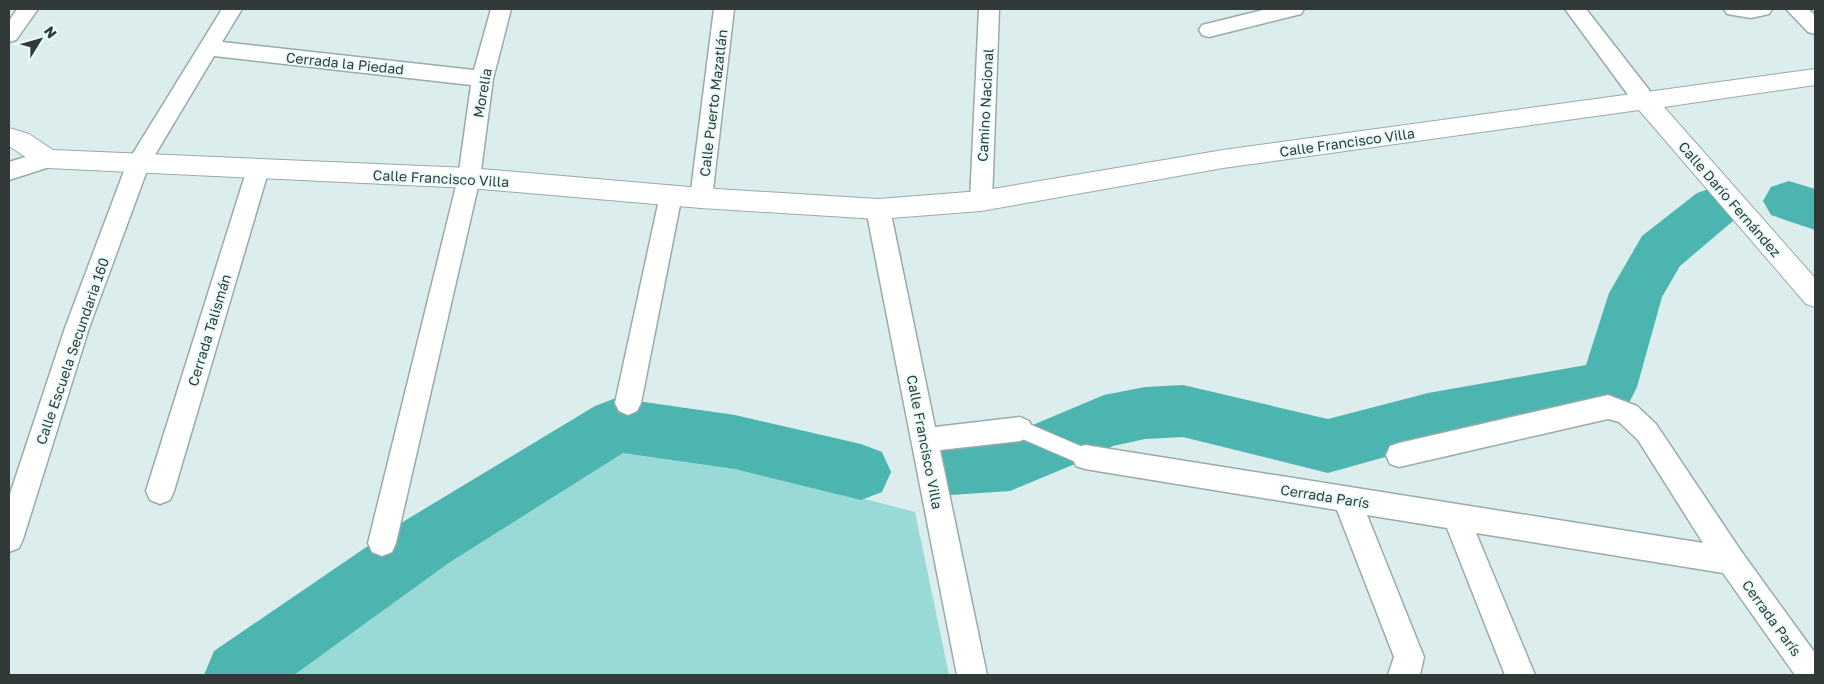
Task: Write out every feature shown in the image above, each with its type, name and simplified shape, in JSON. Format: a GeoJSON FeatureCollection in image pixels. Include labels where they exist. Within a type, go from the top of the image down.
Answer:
{"type":"FeatureCollection","features":[{"type":"Feature","properties":{"kind":"street"},"geometry":{"type":"LineString","coordinates":[[9,35],[28,9]]}},
{"type":"Feature","properties":{"kind":"street","name":"Calle Escuela Secundaria 160"},"geometry":{"type":"LineString","coordinates":[[9,536],[78,328],[138,163],[232,9]]}},
{"type":"Feature","properties":{"kind":"street","name":"Morelia"},"geometry":{"type":"LineString","coordinates":[[382,543],[469,178],[482,79],[501,9]]}},
{"type":"Feature","properties":{"kind":"street","name":"Calle Puerto Mazatlán"},"geometry":{"type":"LineString","coordinates":[[701,198],[724,9]]}},
{"type":"Feature","properties":{"kind":"street","name":"Camino Nacional"},"geometry":{"type":"LineString","coordinates":[[980,201],[989,9]]}},
{"type":"Feature","properties":{"kind":"street"},"geometry":{"type":"LineString","coordinates":[[1209,30],[1294,9]]}},
{"type":"Feature","properties":{"kind":"street"},"geometry":{"type":"LineString","coordinates":[[1575,9],[1645,102]]}},
{"type":"Feature","properties":{"kind":"street"},"geometry":{"type":"LineString","coordinates":[[1734,9],[1751,12],[1762,9]]}},
{"type":"Feature","properties":{"kind":"street"},"geometry":{"type":"LineString","coordinates":[[1796,9],[1815,27]]}},
{"type":"Feature","properties":{"kind":"street","name":"Cerrada la Piedad"},"geometry":{"type":"LineString","coordinates":[[208,48],[482,79]]}},
{"type":"Feature","properties":{"kind":"street","name":"Calle Francisco Villa"},"geometry":{"type":"LineString","coordinates":[[9,137],[20,140],[48,158],[469,178],[701,198],[878,209],[980,201],[1224,159],[1815,77]]}},
{"type":"Feature","properties":{"kind":"street","name":"Calle Darío Fernández"},"geometry":{"type":"LineString","coordinates":[[1645,102],[1815,296]]}},
{"type":"Feature","properties":{"kind":"street"},"geometry":{"type":"LineString","coordinates":[[9,171],[48,158]]}},
{"type":"Feature","properties":{"kind":"street","name":"Cerrada Talismán"},"geometry":{"type":"LineString","coordinates":[[160,491],[258,169]]}},
{"type":"Feature","properties":{"kind":"street"},"geometry":{"type":"LineString","coordinates":[[628,403],[670,195]]}},
{"type":"Feature","properties":{"kind":"street","name":"Calle Francisco Villa"},"geometry":{"type":"LineString","coordinates":[[878,209],[972,675]]}},
{"type":"Feature","properties":{"kind":"street","name":"Cerrada París"},"geometry":{"type":"LineString","coordinates":[[1399,455],[1608,407],[1628,414],[1647,432],[1731,561],[1813,675]]}},
{"type":"Feature","properties":{"kind":"street","name":"Cerrada París"},"geometry":{"type":"LineString","coordinates":[[925,444],[1020,429],[1085,457],[1731,561]]}},
{"type":"Feature","properties":{"kind":"street"},"geometry":{"type":"LineString","coordinates":[[1348,500],[1409,657],[1406,673],[1403,675]]}},
{"type":"Feature","properties":{"kind":"street"},"geometry":{"type":"LineString","coordinates":[[1456,517],[1520,675]]}},
{"type":"Feature","properties":{"kind":"shaded area"},"geometry":{"type":"Polygon","coordinates":[[[622,436],[915,512],[949,675],[276,675],[456,535],[622,436]]]}},
{"type":"Feature","properties":{"kind":"waterway"},"geometry":{"type":"LineString","coordinates":[[1789,201],[1815,210]]}},
{"type":"Feature","properties":{"kind":"waterway"},"geometry":{"type":"LineString","coordinates":[[951,467],[1010,463],[1066,440],[1104,421],[1145,413],[1183,411],[1328,446],[1428,419],[1608,387],[1636,293],[1661,251],[1715,207]]}},
{"type":"Feature","properties":{"kind":"waterway"},"geometry":{"type":"LineString","coordinates":[[238,675],[428,541],[616,425],[735,442],[861,472]]}}]}
